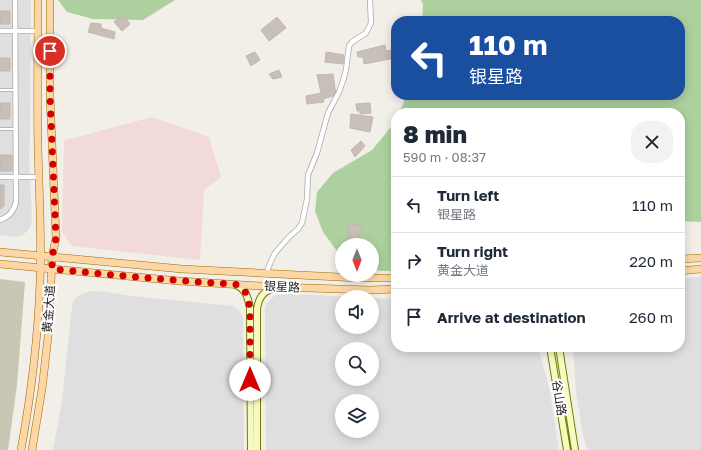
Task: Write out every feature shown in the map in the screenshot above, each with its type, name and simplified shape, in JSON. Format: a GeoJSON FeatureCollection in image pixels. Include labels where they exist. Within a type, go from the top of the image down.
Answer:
{"type":"FeatureCollection","features":[{"type":"Feature","properties":{"kind":"main road","name":"黄金大道"},"geometry":{"type":"LineString","coordinates":[[21,450],[34,362],[40,268],[41,238],[38,148],[38,0]]}},
{"type":"Feature","properties":{"kind":"main road","name":"黄金大道"},"geometry":{"type":"LineString","coordinates":[[32,450],[42,389],[47,345],[52,257],[56,238],[50,96],[50,0]]}},
{"type":"Feature","properties":{"kind":"main road","name":"银星路"},"geometry":{"type":"LineString","coordinates":[[0,252],[175,269],[359,278],[391,278]]}},
{"type":"Feature","properties":{"kind":"main road"},"geometry":{"type":"LineString","coordinates":[[685,259],[701,258]]}},
{"type":"Feature","properties":{"kind":"main road","name":"银星路"},"geometry":{"type":"LineString","coordinates":[[0,264],[179,281],[277,287],[391,290]]}},
{"type":"Feature","properties":{"kind":"main road"},"geometry":{"type":"LineString","coordinates":[[685,271],[701,269]]}},
{"type":"Feature","properties":{"kind":"main road"},"geometry":{"type":"LineString","coordinates":[[235,284],[240,286],[246,293],[250,308],[251,450]]}},
{"type":"Feature","properties":{"kind":"main road"},"geometry":{"type":"LineString","coordinates":[[257,450],[257,309],[258,303],[264,293],[277,287]]}},
{"type":"Feature","properties":{"kind":"main road","name":"谷山路"},"geometry":{"type":"LineString","coordinates":[[551,352],[567,450]]}},
{"type":"Feature","properties":{"kind":"main road","name":"谷山路"},"geometry":{"type":"LineString","coordinates":[[560,352],[575,450]]}},
{"type":"Feature","properties":{"kind":"street"},"geometry":{"type":"LineString","coordinates":[[0,220],[6,218],[10,214],[16,202],[15,0]]}},
{"type":"Feature","properties":{"kind":"street"},"geometry":{"type":"LineString","coordinates":[[266,274],[270,261],[275,253],[289,237],[298,230],[302,223],[307,199],[308,175],[317,153],[328,113],[343,81],[349,46],[352,42],[366,33],[371,23],[370,0]]}},
{"type":"Feature","properties":{"kind":"street"},"geometry":{"type":"LineString","coordinates":[[0,31],[38,31]]}},
{"type":"Feature","properties":{"kind":"street"},"geometry":{"type":"LineString","coordinates":[[0,177],[39,177]]}},
{"type":"Feature","properties":{"kind":"lane"},"geometry":{"type":"LineString","coordinates":[[0,90],[15,90]]}},
{"type":"Feature","properties":{"kind":"lane"},"geometry":{"type":"LineString","coordinates":[[0,129],[15,129]]}},
{"type":"Feature","properties":{"kind":"shaded area"},"geometry":{"type":"Polygon","coordinates":[[[0,0],[31,0],[29,157],[32,218],[31,225],[28,230],[24,234],[17,237],[0,235],[0,0]]]}},
{"type":"Feature","properties":{"kind":"shaded area"},"geometry":{"type":"Polygon","coordinates":[[[152,117],[209,137],[221,177],[204,190],[200,260],[72,246],[62,232],[64,140],[152,117]]]}},
{"type":"Feature","properties":{"kind":"shaded area"},"geometry":{"type":"Polygon","coordinates":[[[701,277],[701,450],[588,450],[583,436],[576,391],[573,352],[685,352],[685,278],[701,277]]]}},
{"type":"Feature","properties":{"kind":"shaded area"},"geometry":{"type":"Polygon","coordinates":[[[0,279],[25,282],[17,385],[8,450],[0,450],[0,279]]]}},
{"type":"Feature","properties":{"kind":"shaded area"},"geometry":{"type":"Polygon","coordinates":[[[91,291],[233,306],[238,309],[243,317],[244,450],[53,450],[62,400],[72,306],[75,298],[91,291]]]}},
{"type":"Feature","properties":{"kind":"shaded area"},"geometry":{"type":"Polygon","coordinates":[[[289,294],[335,296],[335,334],[379,334],[379,298],[391,299],[391,352],[540,352],[549,387],[559,450],[266,450],[265,308],[267,303],[275,295],[289,294]]]}},
{"type":"Feature","properties":{"kind":"green space"},"geometry":{"type":"Polygon","coordinates":[[[58,0],[175,0],[143,20],[93,19],[67,12],[58,0]]]}},
{"type":"Feature","properties":{"kind":"green space"},"geometry":{"type":"Polygon","coordinates":[[[421,0],[701,0],[701,222],[685,221],[685,108],[401,108],[405,100],[685,100],[685,16],[422,16],[423,5],[421,0]]]}},
{"type":"Feature","properties":{"kind":"green space"},"geometry":{"type":"Polygon","coordinates":[[[391,127],[391,271],[379,270],[379,238],[335,238],[335,248],[323,232],[315,211],[317,192],[333,173],[372,150],[391,127]]]}},
{"type":"Feature","properties":{"kind":"building"},"geometry":{"type":"Polygon","coordinates":[[[0,11],[10,11],[10,24],[0,24],[0,11]]]}},
{"type":"Feature","properties":{"kind":"building"},"geometry":{"type":"Polygon","coordinates":[[[123,15],[130,24],[122,31],[114,22],[123,15]]]}},
{"type":"Feature","properties":{"kind":"building"},"geometry":{"type":"Polygon","coordinates":[[[277,17],[286,28],[269,41],[261,30],[277,17]]]}},
{"type":"Feature","properties":{"kind":"building"},"geometry":{"type":"Polygon","coordinates":[[[91,23],[101,24],[101,28],[115,32],[114,39],[88,32],[91,23]]]}},
{"type":"Feature","properties":{"kind":"building"},"geometry":{"type":"Polygon","coordinates":[[[385,45],[386,51],[391,50],[391,59],[364,64],[363,57],[358,57],[357,52],[385,45]]]}},
{"type":"Feature","properties":{"kind":"building"},"geometry":{"type":"Polygon","coordinates":[[[255,52],[260,60],[251,66],[246,56],[255,52]]]}},
{"type":"Feature","properties":{"kind":"building"},"geometry":{"type":"Polygon","coordinates":[[[326,52],[344,55],[343,64],[325,62],[326,52]]]}},
{"type":"Feature","properties":{"kind":"building"},"geometry":{"type":"Polygon","coordinates":[[[0,58],[10,58],[10,71],[0,71],[0,58]]]}},
{"type":"Feature","properties":{"kind":"building"},"geometry":{"type":"Polygon","coordinates":[[[279,70],[282,77],[273,79],[269,74],[279,70]]]}},
{"type":"Feature","properties":{"kind":"building"},"geometry":{"type":"Polygon","coordinates":[[[333,74],[336,95],[323,99],[324,102],[307,104],[306,96],[321,93],[317,75],[333,74]]]}},
{"type":"Feature","properties":{"kind":"building"},"geometry":{"type":"Polygon","coordinates":[[[0,103],[10,103],[10,119],[0,119],[0,103]]]}},
{"type":"Feature","properties":{"kind":"building"},"geometry":{"type":"Polygon","coordinates":[[[370,103],[371,113],[360,114],[360,111],[357,111],[356,104],[370,103]]]}},
{"type":"Feature","properties":{"kind":"building"},"geometry":{"type":"Polygon","coordinates":[[[351,114],[373,117],[370,132],[350,128],[351,114]]]}},
{"type":"Feature","properties":{"kind":"building"},"geometry":{"type":"Polygon","coordinates":[[[361,141],[365,146],[355,157],[351,150],[361,141]]]}},
{"type":"Feature","properties":{"kind":"building"},"geometry":{"type":"Polygon","coordinates":[[[0,155],[12,155],[12,171],[0,171],[0,155]]]}},
{"type":"Feature","properties":{"kind":"building"},"geometry":{"type":"Polygon","coordinates":[[[0,185],[4,185],[4,206],[0,209],[0,185]]]}},
{"type":"Feature","properties":{"kind":"building"},"geometry":{"type":"Polygon","coordinates":[[[350,223],[363,227],[358,238],[348,238],[350,234],[347,232],[350,223]]]}},
{"type":"Feature","properties":{"kind":"route"},"geometry":{"type":"LineString","coordinates":[[50,51],[50,96],[56,238],[52,257],[52,269],[142,278],[235,284],[240,286],[246,293],[250,308],[250,380]]}}]}
